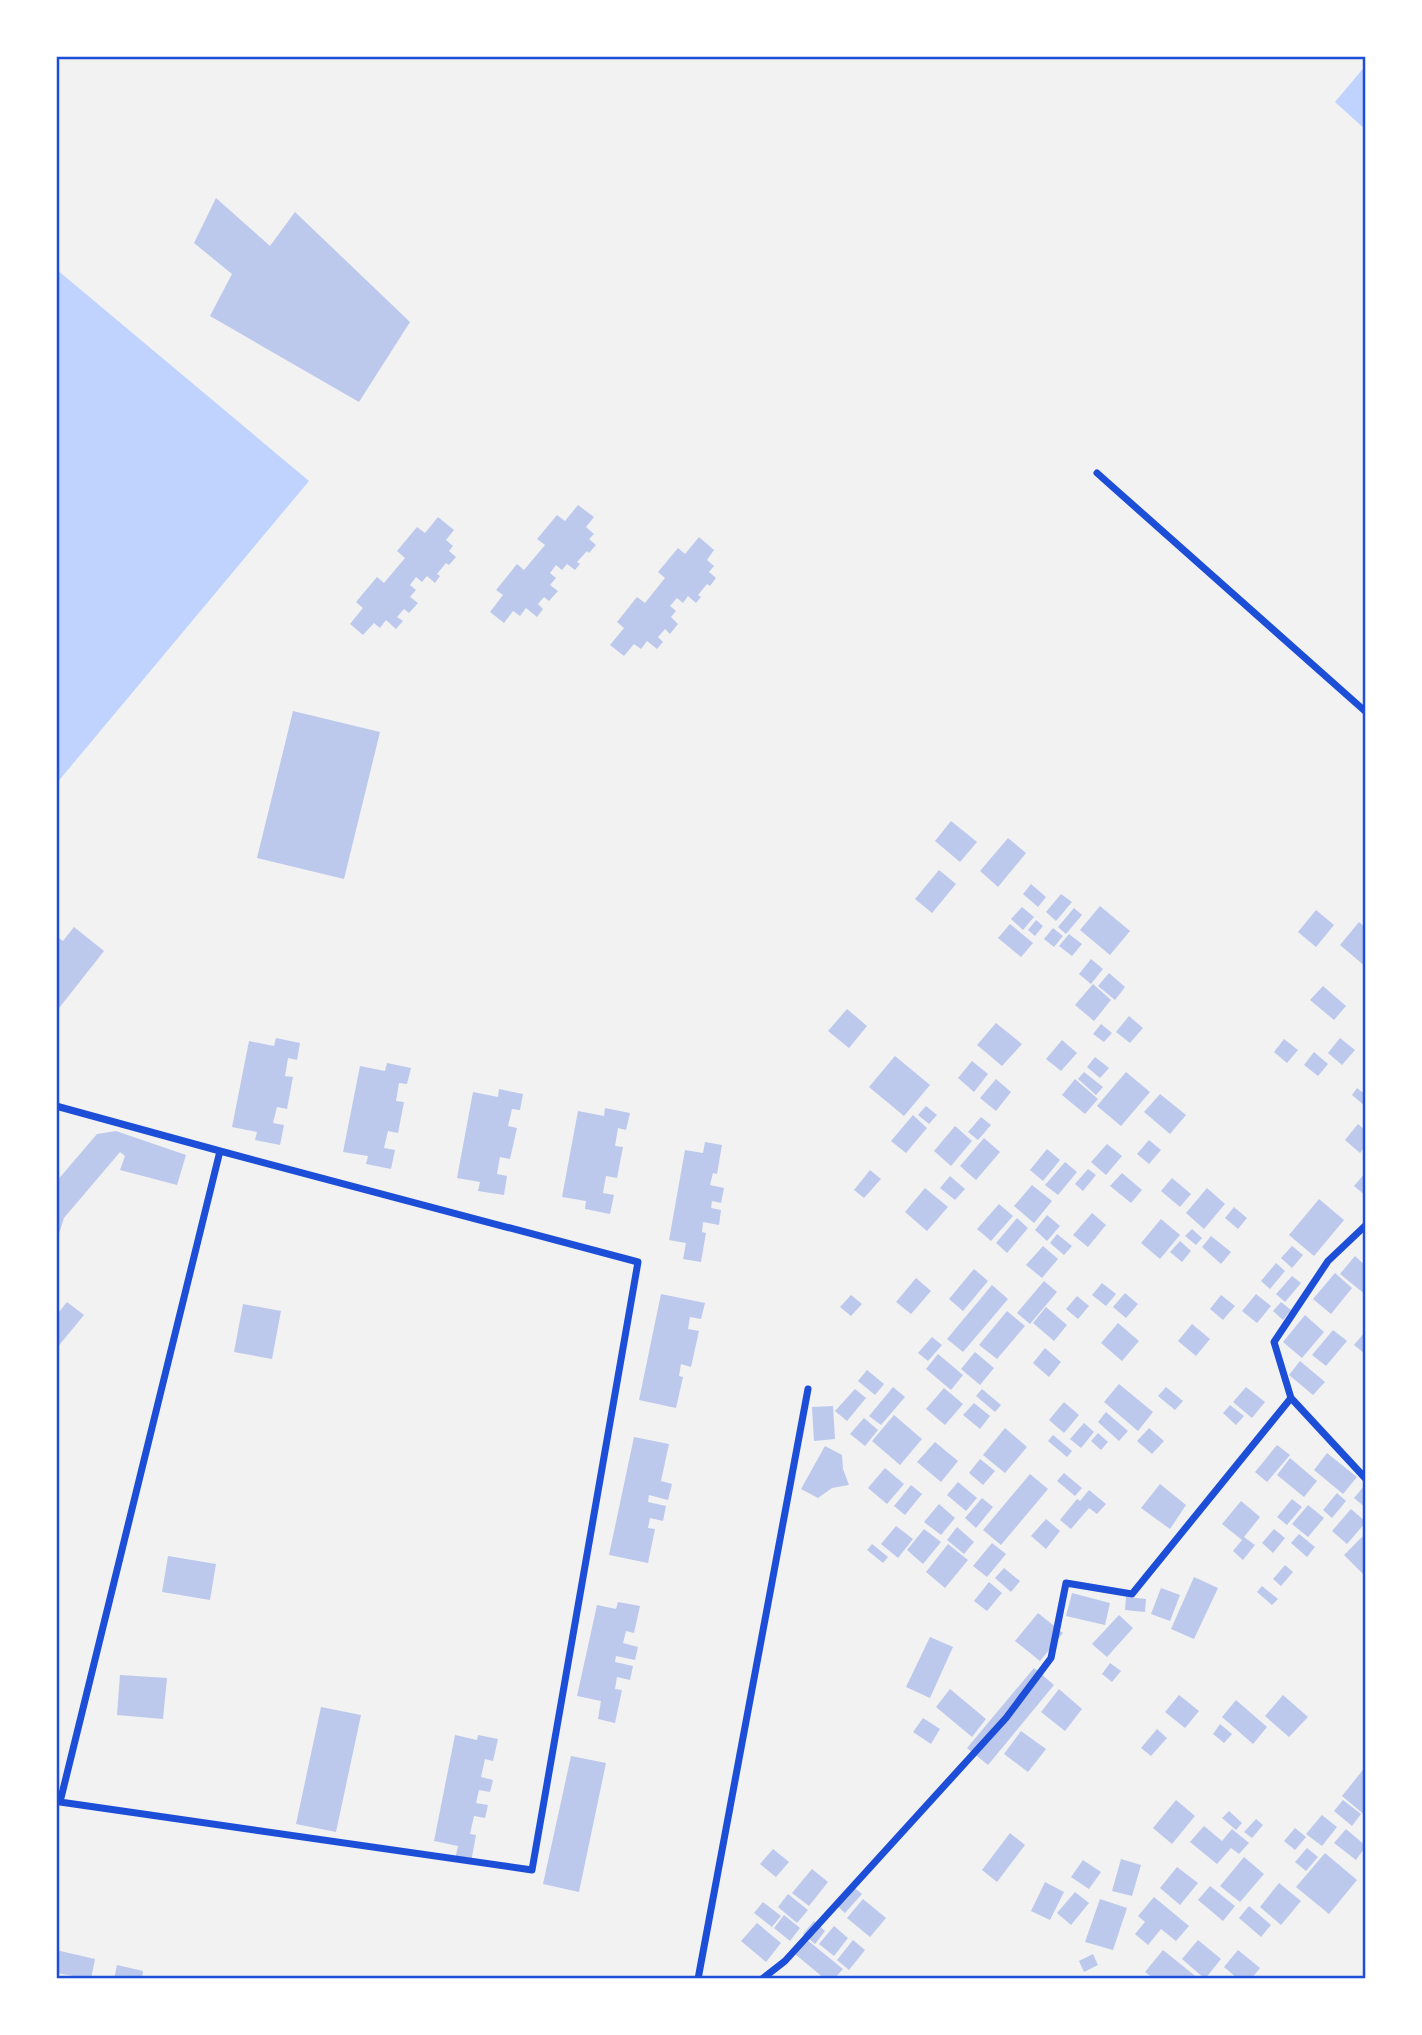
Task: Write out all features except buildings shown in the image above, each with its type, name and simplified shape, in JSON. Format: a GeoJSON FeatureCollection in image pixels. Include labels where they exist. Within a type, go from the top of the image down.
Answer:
{"type":"FeatureCollection","features":[{"type":"Feature","properties":{"kind":"street"},"geometry":{"type":"LineString","coordinates":[[1097,473],[1366,712]]}},
{"type":"Feature","properties":{"kind":"street"},"geometry":{"type":"LineString","coordinates":[[56,1106],[638,1262],[532,1870],[60,1802],[220,1150]]}},
{"type":"Feature","properties":{"kind":"street"},"geometry":{"type":"LineString","coordinates":[[1366,1225],[1328,1261],[1274,1342],[1291,1398],[1366,1479]]}},
{"type":"Feature","properties":{"kind":"street"},"geometry":{"type":"LineString","coordinates":[[698,1979],[808,1390]]}},
{"type":"Feature","properties":{"kind":"street"},"geometry":{"type":"LineString","coordinates":[[762,1979],[785,1961],[1006,1717],[1051,1658],[1066,1583],[1132,1594],[1291,1398]]}},
{"type":"Feature","properties":{"kind":"water"},"geometry":{"type":"Polygon","coordinates":[[[1366,65],[1366,130],[1335,102],[1366,65]]]}},
{"type":"Feature","properties":{"kind":"water"},"geometry":{"type":"Polygon","coordinates":[[[56,269],[309,481],[56,784],[56,269]]]}}]}
